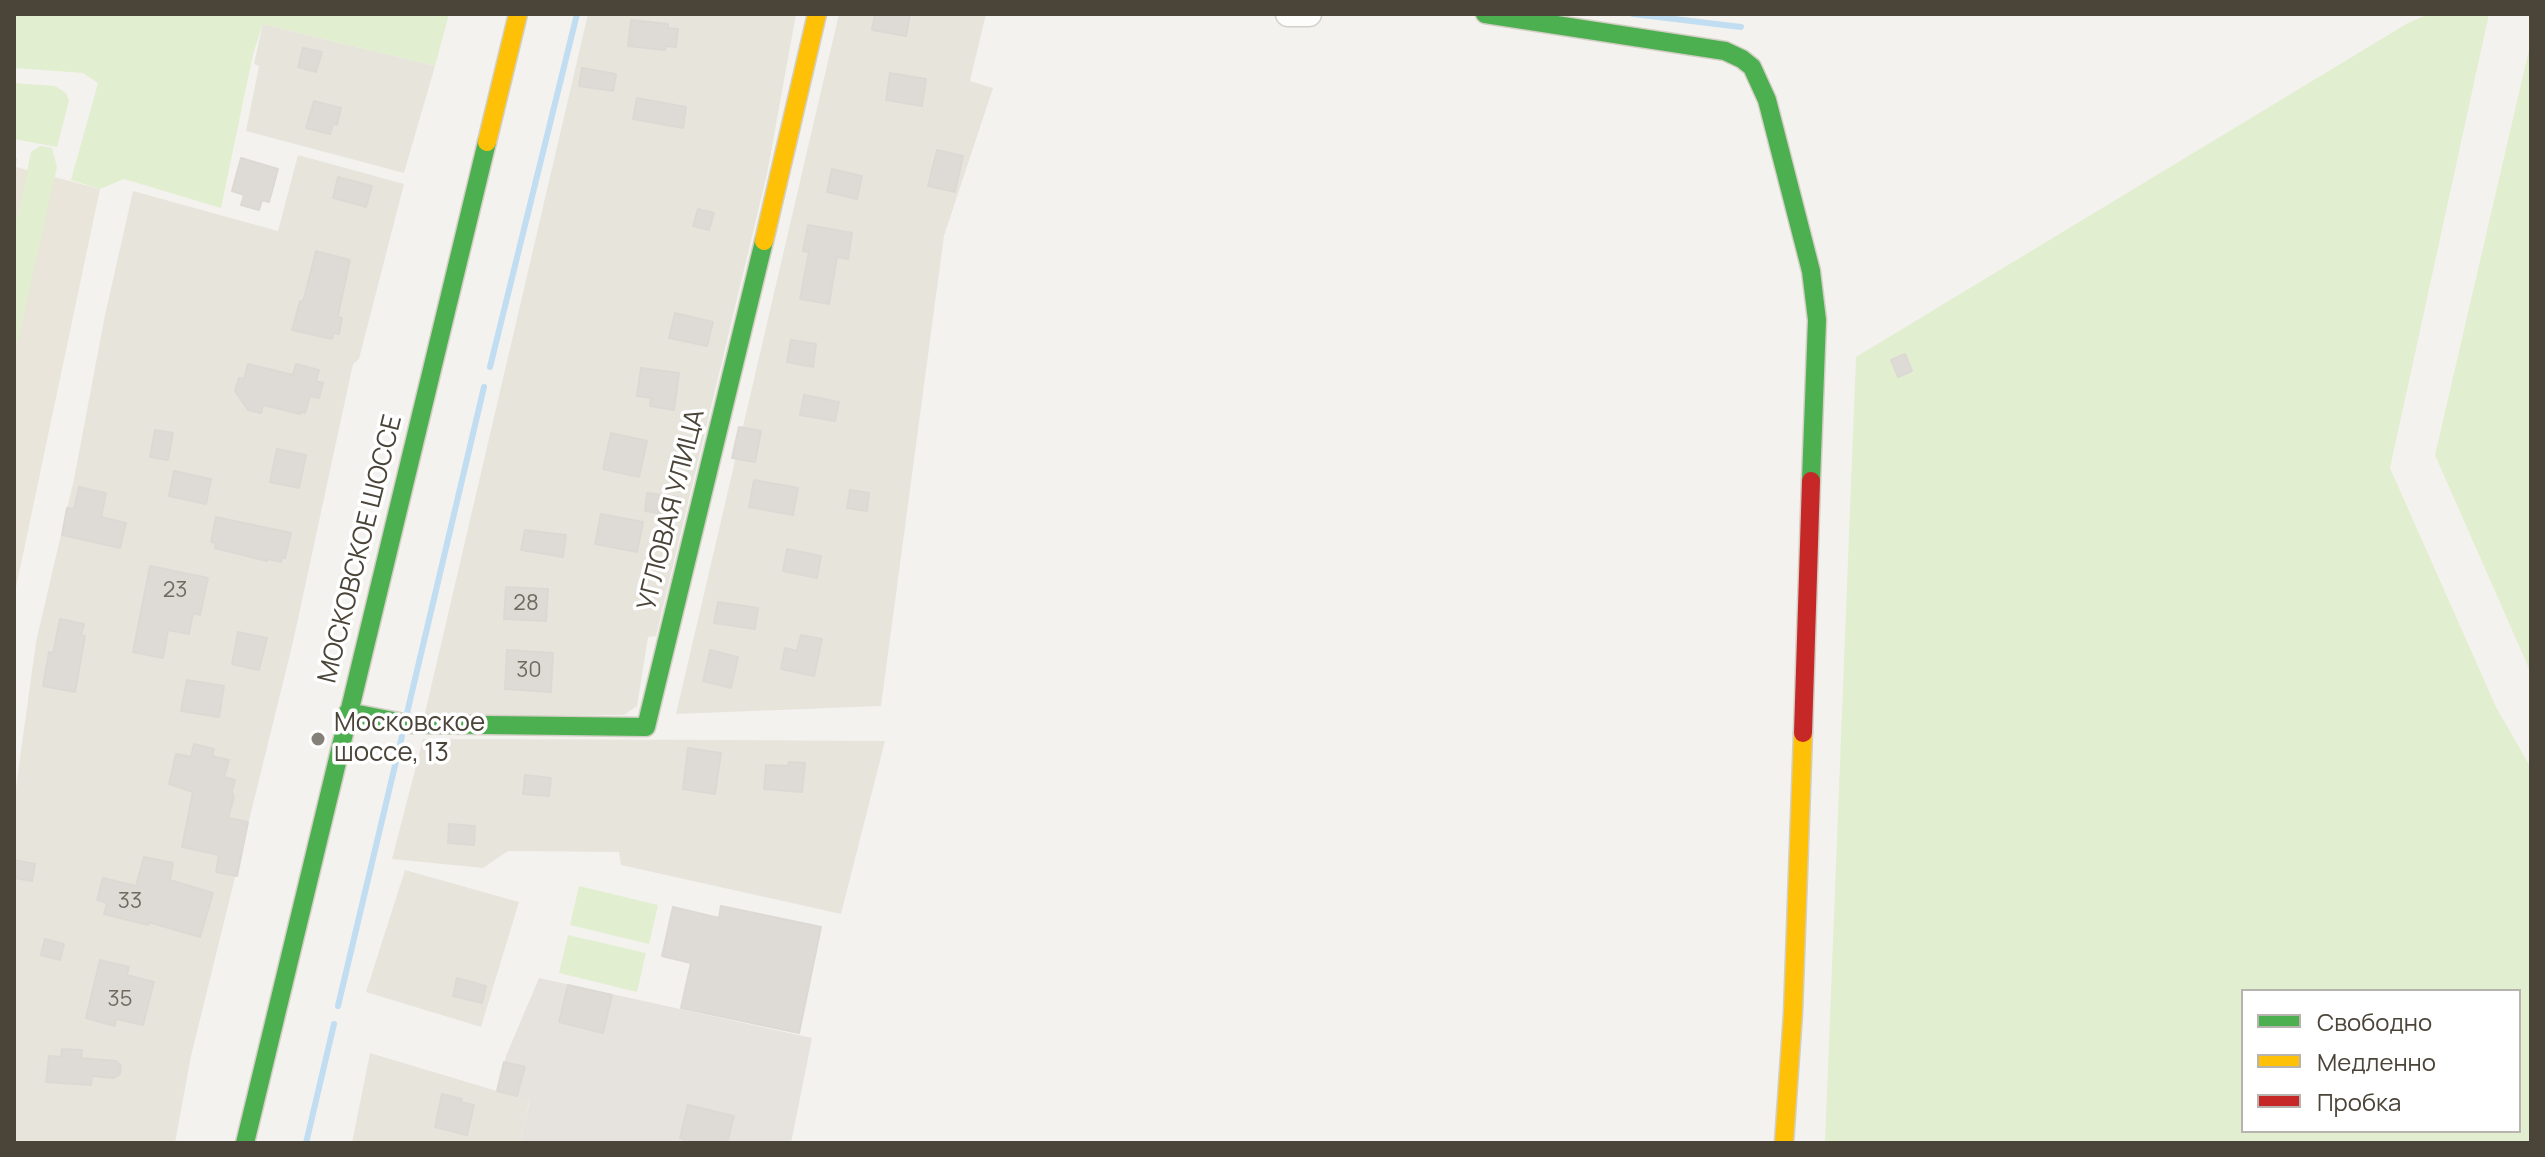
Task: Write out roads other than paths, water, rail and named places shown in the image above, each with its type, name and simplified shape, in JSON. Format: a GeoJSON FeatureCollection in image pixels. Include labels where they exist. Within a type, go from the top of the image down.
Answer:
{"type":"FeatureCollection","features":[{"type":"Feature","properties":{"kind":"street","name":"МОСКОВСКОЕ ШОССЕ"},"geometry":{"type":"LineString","coordinates":[[245,1143],[518,14]]}},
{"type":"Feature","properties":{"kind":"street","name":"УГЛОВАЯ УЛИЦА"},"geometry":{"type":"LineString","coordinates":[[348,712],[409,724],[646,727],[817,14]]}},
{"type":"Feature","properties":{"kind":"street"},"geometry":{"type":"LineString","coordinates":[[1288,14],[1309,14]]}},
{"type":"Feature","properties":{"kind":"street"},"geometry":{"type":"LineString","coordinates":[[1485,14],[1725,51],[1752,67],[1767,100],[1811,271],[1817,320],[1793,1013],[1784,1143]]}},
{"type":"Feature","properties":{"kind":"waterway"},"geometry":{"type":"LineString","coordinates":[[490,367],[577,14]]}},
{"type":"Feature","properties":{"kind":"waterway"},"geometry":{"type":"LineString","coordinates":[[1633,14],[1741,27]]}},
{"type":"Feature","properties":{"kind":"waterway"},"geometry":{"type":"LineString","coordinates":[[407,713],[484,387]]}},
{"type":"Feature","properties":{"kind":"waterway"},"geometry":{"type":"LineString","coordinates":[[338,1006],[402,736]]}},
{"type":"Feature","properties":{"kind":"waterway"},"geometry":{"type":"LineString","coordinates":[[306,1143],[334,1024]]}},
{"type":"Feature","properties":{"kind":"place","name":"Московское шоссе, 13"},"geometry":{"type":"Point","coordinates":[318,739]}}]}
